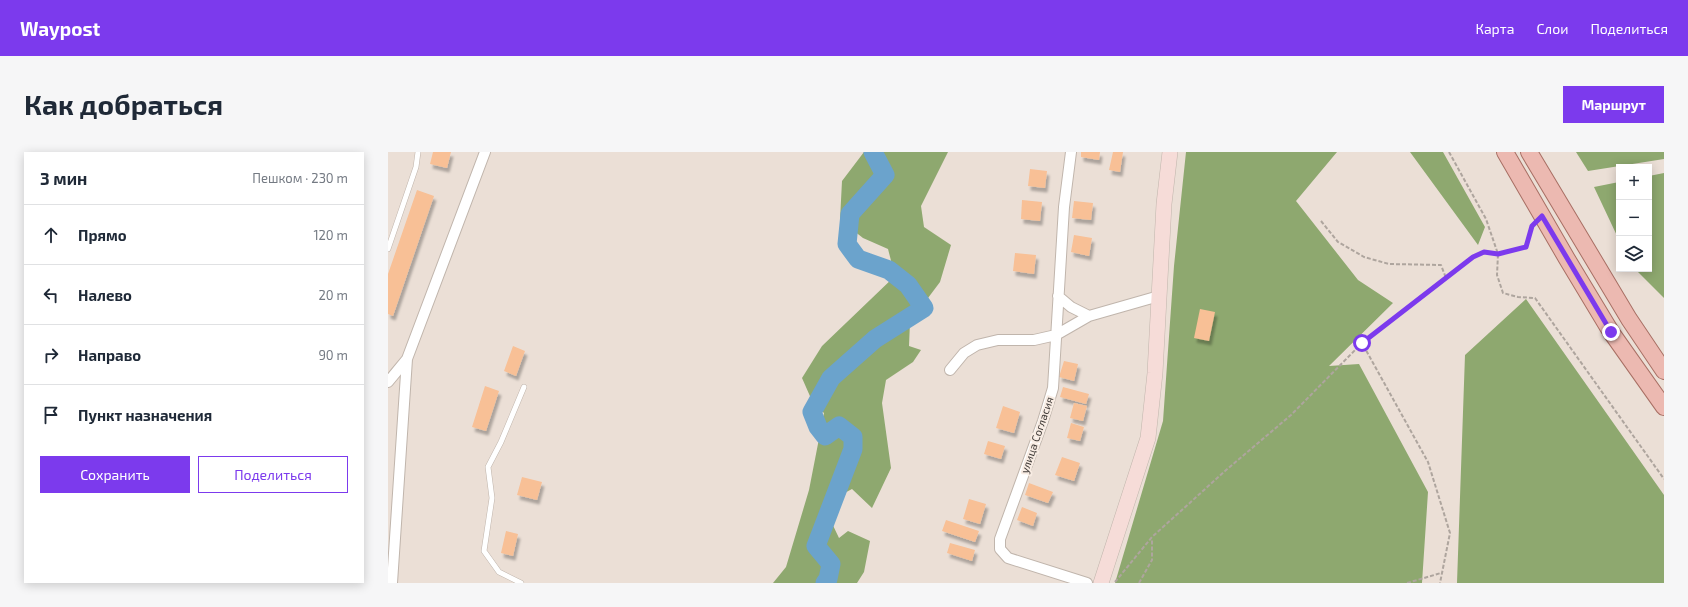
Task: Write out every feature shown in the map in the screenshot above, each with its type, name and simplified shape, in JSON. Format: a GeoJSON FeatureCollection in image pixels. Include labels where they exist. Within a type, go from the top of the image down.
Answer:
{"type":"FeatureCollection","features":[{"type":"Feature","properties":{"kind":"main road"},"geometry":{"type":"LineString","coordinates":[[1505,152],[1611,332],[1664,408]]}},
{"type":"Feature","properties":{"kind":"main road"},"geometry":{"type":"LineString","coordinates":[[1529,152],[1629,319],[1663,370]]}},
{"type":"Feature","properties":{"kind":"street"},"geometry":{"type":"LineString","coordinates":[[392,583],[407,359],[485,152]]}},
{"type":"Feature","properties":{"kind":"street","name":"улица Согласия"},"geometry":{"type":"LineString","coordinates":[[1071,152],[1064,208],[1053,388],[1043,421],[1000,539],[1000,549],[1008,558],[1087,583]]}},
{"type":"Feature","properties":{"kind":"street"},"geometry":{"type":"LineString","coordinates":[[1101,583],[1148,438],[1156,373],[1164,204],[1170,152]]}},
{"type":"Feature","properties":{"kind":"street"},"geometry":{"type":"LineString","coordinates":[[1058,296],[1071,307],[1088,316]]}},
{"type":"Feature","properties":{"kind":"street"},"geometry":{"type":"LineString","coordinates":[[950,370],[964,353],[977,345],[998,340],[1034,340],[1056,335],[1088,316],[1159,296]]}},
{"type":"Feature","properties":{"kind":"street"},"geometry":{"type":"LineString","coordinates":[[388,382],[407,359]]}},
{"type":"Feature","properties":{"kind":"lane"},"geometry":{"type":"LineString","coordinates":[[388,249],[416,167],[418,152]]}},
{"type":"Feature","properties":{"kind":"lane"},"geometry":{"type":"LineString","coordinates":[[521,583],[499,572],[484,551],[492,498],[488,467],[501,442],[524,387]]}},
{"type":"Feature","properties":{"kind":"path"},"geometry":{"type":"LineString","coordinates":[[1449,152],[1486,219],[1498,254],[1497,275],[1503,293],[1518,297],[1535,298],[1664,479]]}},
{"type":"Feature","properties":{"kind":"path"},"geometry":{"type":"LineString","coordinates":[[1114,583],[1152,537],[1225,470],[1291,415],[1362,343],[1478,254],[1484,252],[1498,254],[1526,247],[1532,226],[1542,216]]}},
{"type":"Feature","properties":{"kind":"path"},"geometry":{"type":"LineString","coordinates":[[1321,221],[1338,242],[1364,257],[1389,264],[1441,265],[1446,278],[1444,279]]}},
{"type":"Feature","properties":{"kind":"path"},"geometry":{"type":"LineString","coordinates":[[1362,343],[1428,462],[1450,533],[1440,583]]}},
{"type":"Feature","properties":{"kind":"path"},"geometry":{"type":"LineString","coordinates":[[1139,583],[1152,560],[1152,537]]}},
{"type":"Feature","properties":{"kind":"path"},"geometry":{"type":"LineString","coordinates":[[1407,583],[1442,573]]}},
{"type":"Feature","properties":{"kind":"green space"},"geometry":{"type":"Polygon","coordinates":[[[864,152],[948,152],[921,206],[924,227],[951,245],[940,282],[910,322],[909,346],[921,350],[913,362],[886,380],[882,403],[891,468],[872,508],[852,489],[839,496],[828,515],[839,538],[848,531],[870,541],[864,572],[857,583],[773,583],[786,567],[809,490],[824,413],[813,403],[802,378],[822,346],[895,276],[888,249],[863,238],[840,220],[842,181],[864,152]]]}},
{"type":"Feature","properties":{"kind":"green space"},"geometry":{"type":"Polygon","coordinates":[[[1186,152],[1337,152],[1296,201],[1358,280],[1393,303],[1329,366],[1359,364],[1428,492],[1422,583],[1115,583],[1163,421],[1174,266],[1186,152]]]}},
{"type":"Feature","properties":{"kind":"green space"},"geometry":{"type":"Polygon","coordinates":[[[1410,152],[1443,152],[1485,227],[1478,245],[1410,152]]]}},
{"type":"Feature","properties":{"kind":"green space"},"geometry":{"type":"Polygon","coordinates":[[[1576,152],[1664,152],[1664,159],[1632,164],[1616,164],[1616,167],[1588,171],[1576,152]]]}},
{"type":"Feature","properties":{"kind":"green space"},"geometry":{"type":"Polygon","coordinates":[[[1664,173],[1664,298],[1638,272],[1652,272],[1652,175],[1664,173]]]}},
{"type":"Feature","properties":{"kind":"green space"},"geometry":{"type":"Polygon","coordinates":[[[1616,183],[1616,234],[1594,187],[1616,183]]]}},
{"type":"Feature","properties":{"kind":"green space"},"geometry":{"type":"Polygon","coordinates":[[[1526,299],[1664,495],[1664,583],[1457,583],[1465,355],[1526,299]]]}},
{"type":"Feature","properties":{"kind":"building"},"geometry":{"type":"Polygon","coordinates":[[[433,152],[451,152],[447,168],[430,164],[433,152]]]}},
{"type":"Feature","properties":{"kind":"building"},"geometry":{"type":"Polygon","coordinates":[[[1081,152],[1100,152],[1099,160],[1081,157],[1081,152]]]}},
{"type":"Feature","properties":{"kind":"building"},"geometry":{"type":"Polygon","coordinates":[[[1113,152],[1123,152],[1120,172],[1109,170],[1113,152]]]}},
{"type":"Feature","properties":{"kind":"building"},"geometry":{"type":"Polygon","coordinates":[[[1030,169],[1047,171],[1045,188],[1028,186],[1030,169]]]}},
{"type":"Feature","properties":{"kind":"building"},"geometry":{"type":"Polygon","coordinates":[[[417,190],[434,196],[393,316],[388,314],[388,274],[417,190]]]}},
{"type":"Feature","properties":{"kind":"building"},"geometry":{"type":"Polygon","coordinates":[[[1022,200],[1042,202],[1040,221],[1021,219],[1022,200]]]}},
{"type":"Feature","properties":{"kind":"building"},"geometry":{"type":"Polygon","coordinates":[[[1074,201],[1093,203],[1091,220],[1072,218],[1074,201]]]}},
{"type":"Feature","properties":{"kind":"building"},"geometry":{"type":"Polygon","coordinates":[[[1074,235],[1092,238],[1089,256],[1071,252],[1074,235]]]}},
{"type":"Feature","properties":{"kind":"building"},"geometry":{"type":"Polygon","coordinates":[[[1015,253],[1036,255],[1034,274],[1013,271],[1015,253]]]}},
{"type":"Feature","properties":{"kind":"building"},"geometry":{"type":"Polygon","coordinates":[[[1200,309],[1215,312],[1209,341],[1194,338],[1200,309]]]}},
{"type":"Feature","properties":{"kind":"building"},"geometry":{"type":"Polygon","coordinates":[[[513,346],[525,351],[516,376],[504,371],[513,346]]]}},
{"type":"Feature","properties":{"kind":"building"},"geometry":{"type":"Polygon","coordinates":[[[1064,361],[1078,364],[1074,381],[1059,377],[1064,361]]]}},
{"type":"Feature","properties":{"kind":"building"},"geometry":{"type":"Polygon","coordinates":[[[485,386],[499,391],[486,431],[472,427],[485,386]]]}},
{"type":"Feature","properties":{"kind":"building"},"geometry":{"type":"Polygon","coordinates":[[[1063,387],[1089,394],[1086,404],[1060,397],[1063,387]]]}},
{"type":"Feature","properties":{"kind":"building"},"geometry":{"type":"Polygon","coordinates":[[[1074,403],[1087,406],[1083,421],[1070,418],[1074,403]]]}},
{"type":"Feature","properties":{"kind":"building"},"geometry":{"type":"Polygon","coordinates":[[[1003,406],[1020,412],[1014,433],[996,428],[1003,406]]]}},
{"type":"Feature","properties":{"kind":"building"},"geometry":{"type":"Polygon","coordinates":[[[1071,423],[1084,427],[1080,441],[1067,438],[1071,423]]]}},
{"type":"Feature","properties":{"kind":"building"},"geometry":{"type":"Polygon","coordinates":[[[988,441],[1005,446],[1001,459],[984,454],[988,441]]]}},
{"type":"Feature","properties":{"kind":"building"},"geometry":{"type":"Polygon","coordinates":[[[1062,457],[1080,463],[1074,481],[1055,475],[1062,457]]]}},
{"type":"Feature","properties":{"kind":"building"},"geometry":{"type":"Polygon","coordinates":[[[522,477],[542,482],[537,500],[517,495],[522,477]]]}},
{"type":"Feature","properties":{"kind":"building"},"geometry":{"type":"Polygon","coordinates":[[[1029,483],[1053,492],[1048,503],[1025,495],[1029,483]]]}},
{"type":"Feature","properties":{"kind":"building"},"geometry":{"type":"Polygon","coordinates":[[[969,499],[986,504],[980,524],[963,519],[969,499]]]}},
{"type":"Feature","properties":{"kind":"building"},"geometry":{"type":"Polygon","coordinates":[[[1022,507],[1037,513],[1033,526],[1017,520],[1022,507]]]}},
{"type":"Feature","properties":{"kind":"building"},"geometry":{"type":"Polygon","coordinates":[[[946,520],[979,531],[975,542],[942,531],[946,520]]]}},
{"type":"Feature","properties":{"kind":"building"},"geometry":{"type":"Polygon","coordinates":[[[506,531],[518,534],[513,556],[501,553],[506,531]]]}},
{"type":"Feature","properties":{"kind":"building"},"geometry":{"type":"Polygon","coordinates":[[[950,543],[975,550],[972,561],[947,553],[950,543]]]}},
{"type":"Feature","properties":{"kind":"waterway"},"geometry":{"type":"LineString","coordinates":[[825,583],[828,579],[831,564],[816,546],[853,449],[853,437],[839,426],[825,436],[818,427],[812,412],[831,378],[875,339],[924,308],[908,285],[889,270],[858,259],[847,244],[850,214],[885,175],[873,152]]}},
{"type":"Feature","properties":{"kind":"route"},"geometry":{"type":"LineString","coordinates":[[1362,343],[1473,257],[1484,252],[1498,254],[1526,247],[1532,226],[1542,216],[1566,259],[1611,332]]}}]}
